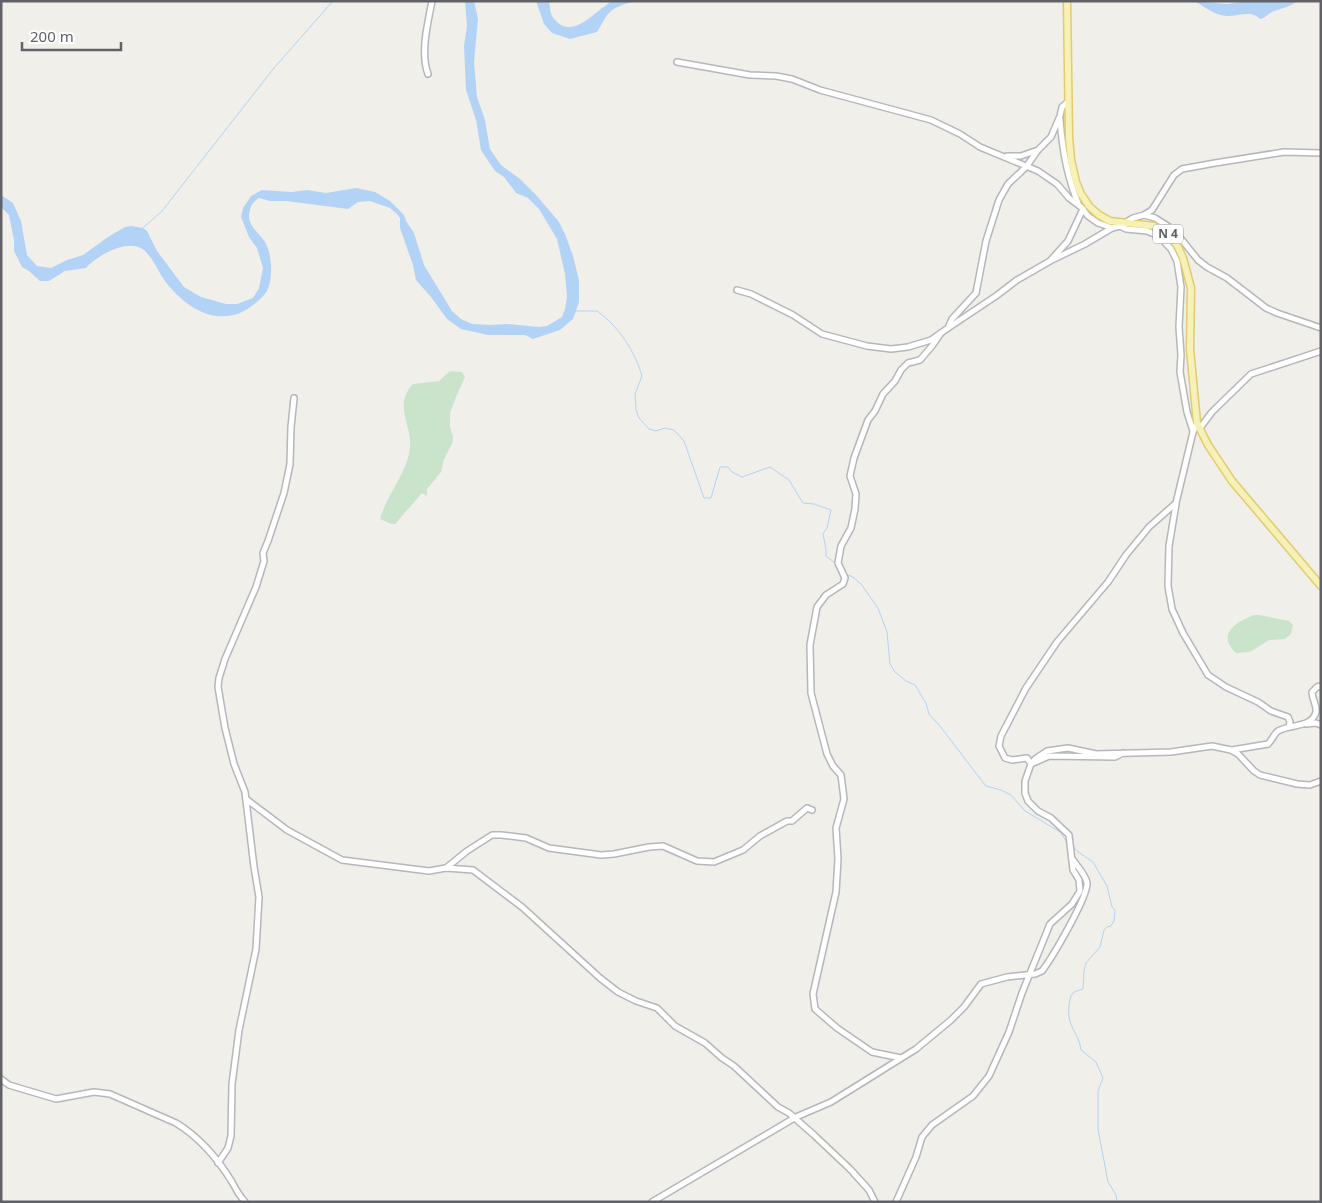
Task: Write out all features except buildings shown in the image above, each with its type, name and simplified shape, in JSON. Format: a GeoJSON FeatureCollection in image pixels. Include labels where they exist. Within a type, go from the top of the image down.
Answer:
{"type":"FeatureCollection","features":[{"type":"Feature","properties":{"kind":"main road","name":"N 4"},"geometry":{"type":"LineString","coordinates":[[1067,1],[1068,102],[1071,160],[1081,194],[1088,206],[1099,216],[1123,224],[1144,223],[1162,229],[1171,237],[1183,258],[1191,288],[1190,349],[1198,426],[1232,481],[1321,586]]}},
{"type":"Feature","properties":{"kind":"street"},"geometry":{"type":"LineString","coordinates":[[428,74],[425,66],[425,37],[432,1]]}},
{"type":"Feature","properties":{"kind":"street"},"geometry":{"type":"LineString","coordinates":[[677,62],[750,75],[792,79],[820,90],[931,120],[960,134],[980,147],[1038,171],[1081,207],[1088,216],[1098,223],[1112,228]]}},
{"type":"Feature","properties":{"kind":"street"},"geometry":{"type":"LineString","coordinates":[[948,328],[952,319],[976,293],[986,241],[999,200],[1008,184],[1026,167],[1038,150],[1051,137],[1062,107],[1068,102]]}},
{"type":"Feature","properties":{"kind":"street"},"geometry":{"type":"LineString","coordinates":[[1050,261],[1068,241],[1081,207],[1069,177],[1061,136],[1060,116]]}},
{"type":"Feature","properties":{"kind":"street"},"geometry":{"type":"LineString","coordinates":[[1005,156],[1021,156],[1038,150]]}},
{"type":"Feature","properties":{"kind":"street"},"geometry":{"type":"LineString","coordinates":[[737,290],[751,294],[794,315],[822,334],[867,346],[908,347],[931,340],[1017,280],[1050,261],[1112,228],[1152,210],[1174,175],[1182,169],[1284,152],[1321,153]]}},
{"type":"Feature","properties":{"kind":"street"},"geometry":{"type":"LineString","coordinates":[[1144,215],[1155,218],[1174,230],[1198,260],[1228,278],[1266,308],[1321,328]]}},
{"type":"Feature","properties":{"kind":"street"},"geometry":{"type":"LineString","coordinates":[[1123,224],[1126,230],[1148,231],[1159,236],[1171,249],[1177,261],[1181,288],[1179,327],[1180,372],[1187,412],[1193,432]]}},
{"type":"Feature","properties":{"kind":"street"},"geometry":{"type":"LineString","coordinates":[[900,1058],[872,1052],[837,1028],[814,1009],[813,994],[836,892],[838,859],[836,828],[844,799],[841,775],[833,766],[827,754],[810,693],[810,645],[817,607],[826,595],[843,584],[845,578],[838,563],[841,546],[851,528],[856,509],[856,494],[850,476],[854,458],[868,420],[901,370],[908,363],[920,360],[941,333]]}},
{"type":"Feature","properties":{"kind":"street"},"geometry":{"type":"LineString","coordinates":[[1289,727],[1288,717],[1226,687],[1208,675],[1183,633],[1172,609],[1168,586],[1169,546],[1176,503],[1193,432],[1251,374],[1321,351]]}},
{"type":"Feature","properties":{"kind":"street"},"geometry":{"type":"LineString","coordinates":[[218,1164],[228,1148],[231,1136],[232,1084],[239,1030],[256,949],[259,915],[257,878],[246,799],[225,728],[218,686],[225,659],[256,587],[264,561],[263,553],[284,493],[290,464],[294,398]]}},
{"type":"Feature","properties":{"kind":"street"},"geometry":{"type":"LineString","coordinates":[[1031,764],[1027,758],[1012,760],[1006,758],[999,746],[1001,736],[1018,700],[1057,642],[1108,582],[1126,555],[1149,527],[1176,503]]}},
{"type":"Feature","properties":{"kind":"street"},"geometry":{"type":"LineString","coordinates":[[1306,724],[1315,714],[1316,709],[1312,692],[1321,686]]}},
{"type":"Feature","properties":{"kind":"street"},"geometry":{"type":"LineString","coordinates":[[1231,750],[1268,744],[1278,731],[1289,727],[1316,723],[1321,725]]}},
{"type":"Feature","properties":{"kind":"street"},"geometry":{"type":"LineString","coordinates":[[896,1202],[922,1137],[932,1125],[973,1096],[989,1076],[1009,1032],[1029,975],[1050,924],[1072,904],[1080,891],[1079,880],[1073,870],[1069,836],[1051,818],[1038,811],[1028,801],[1025,793],[1025,781],[1031,764],[1049,756],[1115,757],[1123,754],[1172,752],[1212,746],[1231,750],[1238,754],[1254,771],[1260,774],[1297,784],[1310,785],[1321,780]]}},
{"type":"Feature","properties":{"kind":"street"},"geometry":{"type":"LineString","coordinates":[[246,799],[287,830],[342,860],[429,871],[446,868],[473,870],[522,907],[618,992],[657,1008],[676,1026],[705,1042],[850,1169],[868,1190],[875,1202]]}},
{"type":"Feature","properties":{"kind":"street"},"geometry":{"type":"LineString","coordinates":[[446,868],[467,851],[492,835],[526,838],[549,848],[601,855],[663,846],[697,861],[705,863],[714,862],[743,850],[760,836],[800,816],[807,808],[812,810]]}},
{"type":"Feature","properties":{"kind":"street"},"geometry":{"type":"LineString","coordinates":[[652,1202],[794,1118],[831,1102],[916,1049],[964,1007],[981,984],[1042,971],[1081,904],[1087,885],[1086,880],[1072,859]]}},
{"type":"Feature","properties":{"kind":"street"},"geometry":{"type":"LineString","coordinates":[[1,1079],[9,1085],[56,1099],[94,1092],[110,1094],[185,1128],[208,1149],[245,1202]]}},
{"type":"Feature","properties":{"kind":"green space"},"geometry":{"type":"Polygon","coordinates":[[[450,371],[462,372],[465,377],[450,413],[452,444],[444,459],[441,472],[427,489],[427,496],[422,493],[395,524],[391,524],[380,519],[405,465],[410,447],[404,399],[413,384],[439,381],[450,371]]]}},
{"type":"Feature","properties":{"kind":"green space"},"geometry":{"type":"Polygon","coordinates":[[[1254,615],[1289,621],[1293,625],[1291,634],[1285,639],[1269,640],[1250,652],[1236,653],[1230,646],[1228,634],[1235,625],[1254,615]]]}},
{"type":"Feature","properties":{"kind":"water"},"geometry":{"type":"Polygon","coordinates":[[[465,1],[474,1],[478,19],[474,62],[477,97],[485,120],[490,149],[501,165],[520,179],[559,222],[573,256],[579,280],[579,302],[573,319],[560,330],[533,339],[525,335],[488,335],[461,329],[447,319],[416,280],[413,265],[400,228],[400,218],[390,208],[370,201],[358,202],[348,209],[286,201],[270,201],[259,198],[256,200],[250,208],[249,216],[252,225],[265,241],[269,251],[271,268],[269,286],[267,291],[253,305],[233,315],[212,315],[192,307],[175,293],[148,254],[138,247],[130,246],[113,250],[97,258],[86,268],[65,271],[49,281],[40,281],[22,267],[14,251],[14,240],[9,215],[1,207],[1,195],[13,203],[21,221],[27,255],[37,266],[51,268],[83,255],[125,227],[143,228],[147,231],[157,251],[184,287],[201,297],[226,304],[237,304],[253,298],[259,288],[263,268],[257,248],[249,237],[241,217],[243,208],[251,196],[262,190],[292,192],[307,190],[326,193],[356,188],[375,192],[390,201],[404,215],[414,233],[424,265],[452,311],[461,319],[472,324],[507,324],[539,327],[547,326],[562,317],[567,297],[565,274],[557,239],[539,209],[528,198],[516,193],[504,177],[495,171],[481,150],[476,120],[466,90],[464,46],[467,26],[465,1]]]}},
{"type":"Feature","properties":{"kind":"water"},"geometry":{"type":"Polygon","coordinates":[[[536,1],[549,1],[552,16],[559,24],[567,27],[582,23],[611,2],[635,1],[611,11],[597,32],[570,39],[552,33],[544,24],[536,1]]]}},
{"type":"Feature","properties":{"kind":"water"},"geometry":{"type":"Polygon","coordinates":[[[1194,1],[1227,4],[1246,1],[1297,1],[1260,19],[1252,14],[1222,15],[1194,1]]]}},
{"type":"Feature","properties":{"kind":"waterway"},"geometry":{"type":"LineString","coordinates":[[143,228],[162,211],[274,68],[333,1]]}},
{"type":"Feature","properties":{"kind":"waterway"},"geometry":{"type":"LineString","coordinates":[[575,311],[597,311],[612,324],[625,340],[635,357],[642,376],[635,394],[636,410],[639,418],[649,429],[656,431],[665,428],[674,430],[684,441],[704,498],[711,498],[720,467],[728,467],[732,472],[742,477],[770,467],[789,480],[803,503],[814,504],[831,510],[827,528],[823,534],[826,556],[835,563]]}},
{"type":"Feature","properties":{"kind":"waterway"},"geometry":{"type":"LineString","coordinates":[[845,574],[853,577],[861,584],[878,608],[887,632],[890,664],[895,672],[906,681],[915,685],[926,703],[929,714],[986,786],[1011,795],[1025,811],[1060,832],[1068,844]]}},
{"type":"Feature","properties":{"kind":"waterway"},"geometry":{"type":"LineString","coordinates":[[1072,845],[1077,851],[1093,862],[1107,886],[1112,907],[1115,910],[1114,921],[1111,926],[1104,930],[1100,947],[1086,963],[1083,989],[1072,994],[1069,1005],[1069,1019],[1078,1038],[1081,1050],[1096,1062],[1103,1078],[1098,1091],[1098,1129],[1108,1182],[1116,1195],[1117,1202]]}}]}
